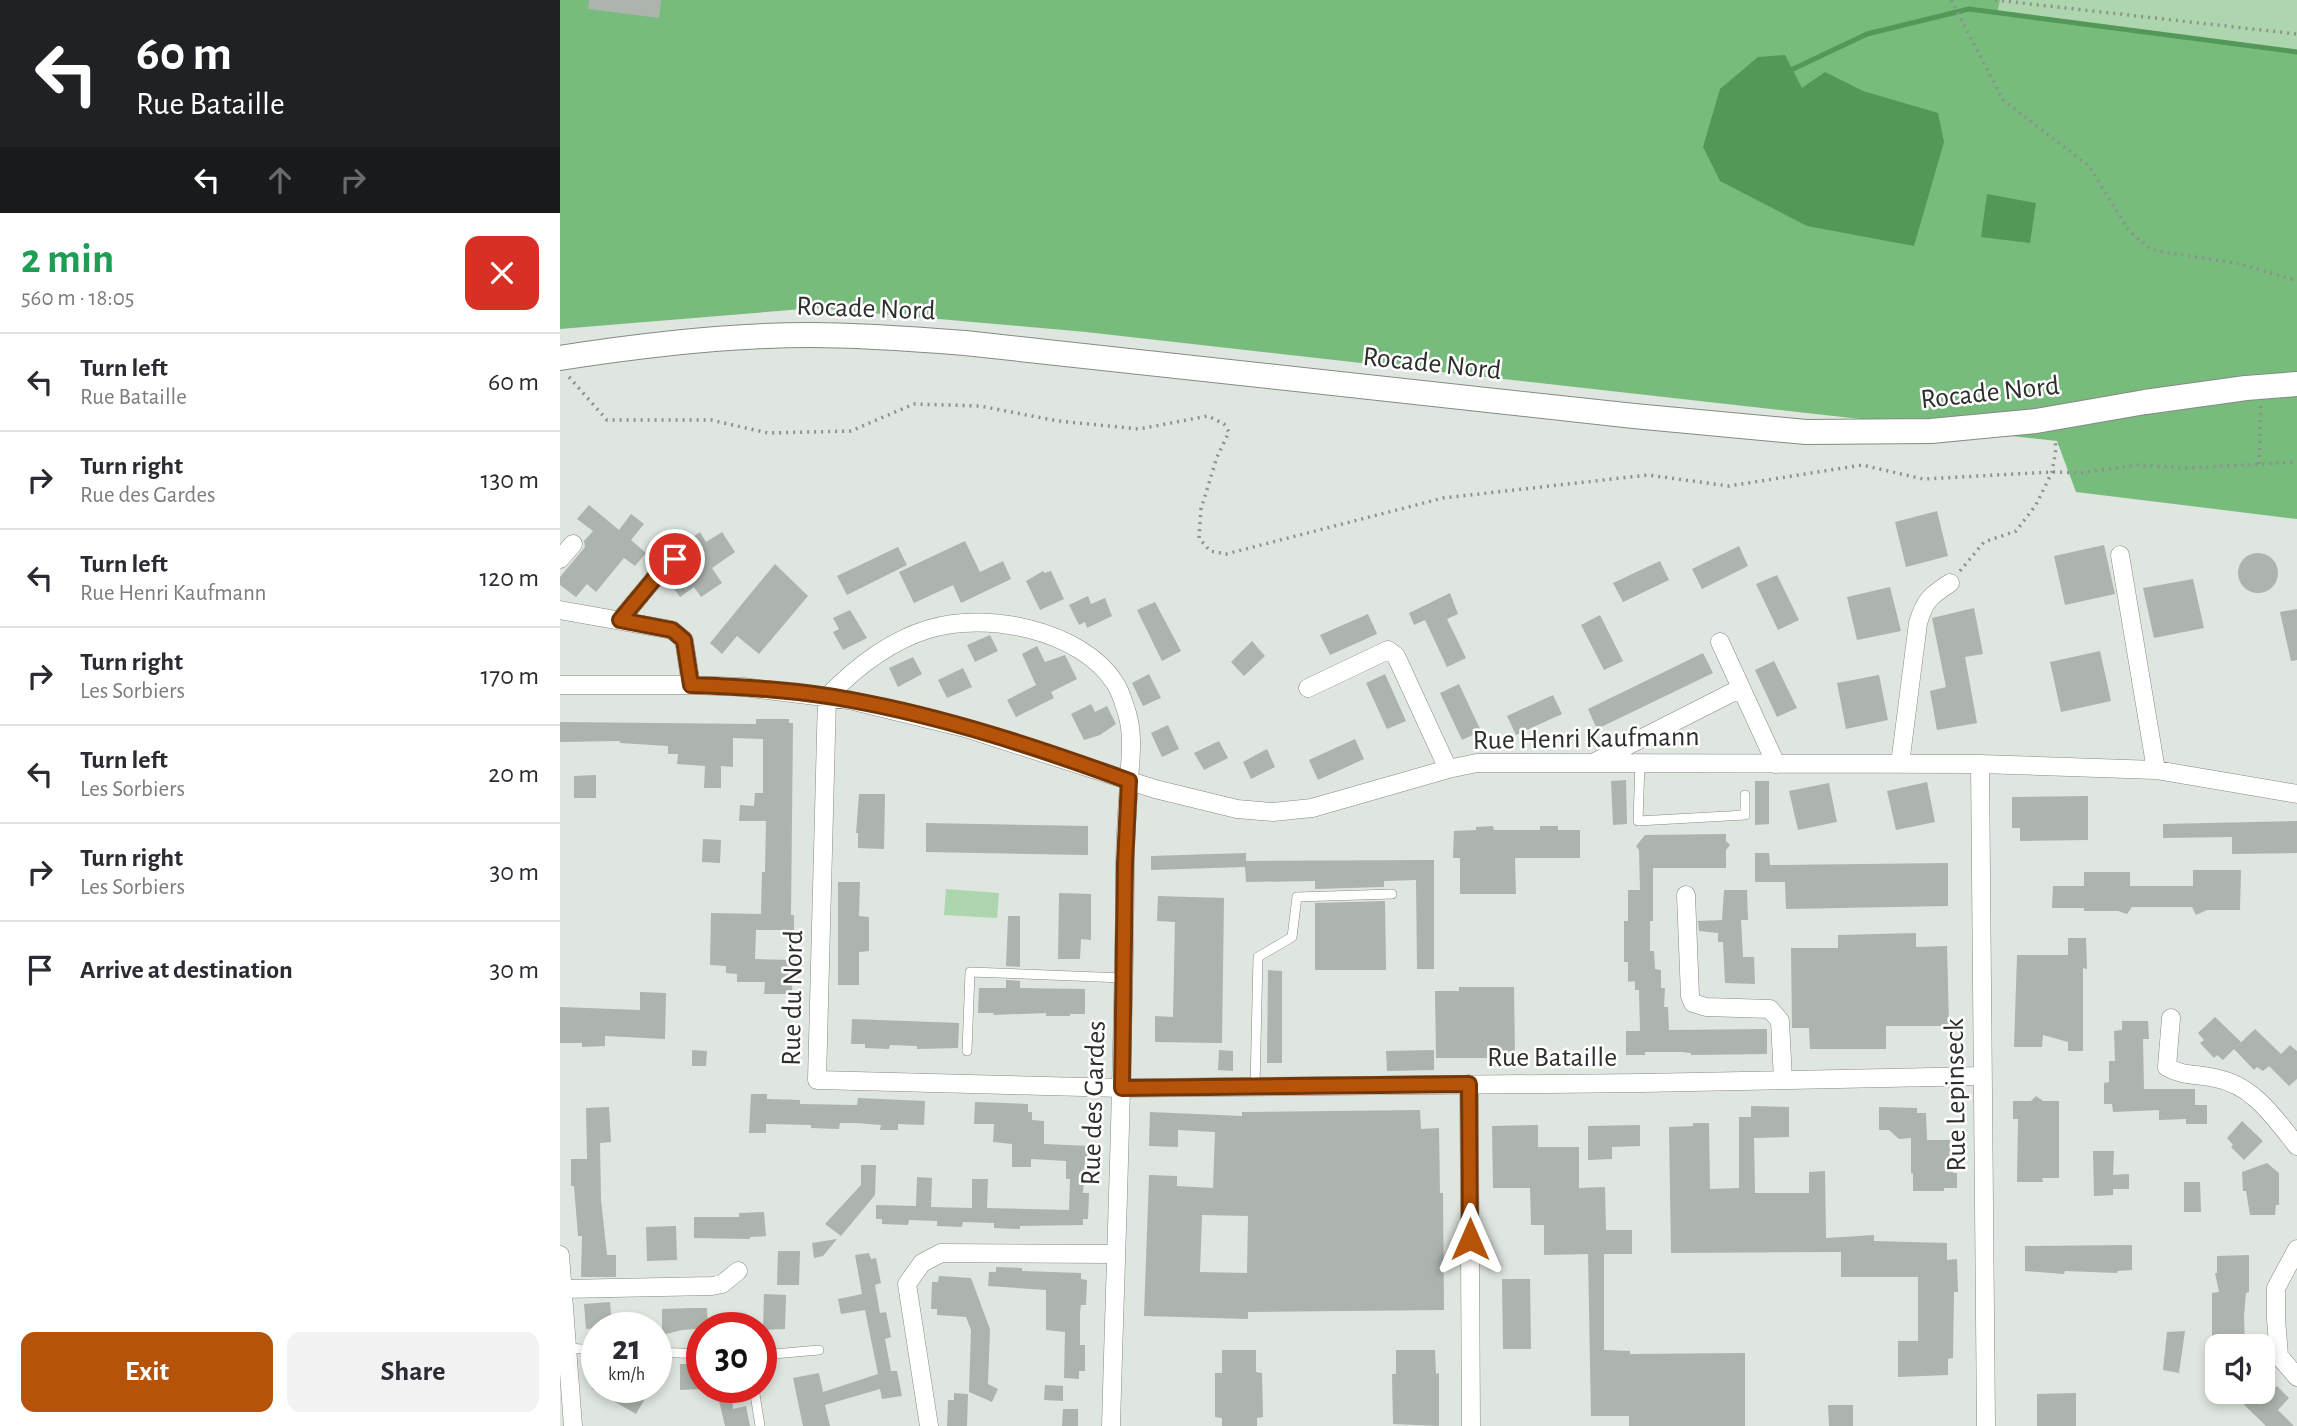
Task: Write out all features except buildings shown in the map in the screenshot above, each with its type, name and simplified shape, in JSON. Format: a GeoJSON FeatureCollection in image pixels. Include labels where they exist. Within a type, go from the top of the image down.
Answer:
{"type":"FeatureCollection","features":[{"type":"Feature","properties":{"kind":"main road","name":"Rocade Nord"},"geometry":{"type":"LineString","coordinates":[[564,367],[703,340],[810,335],[871,337],[978,344],[1634,416],[1806,432],[1931,431],[2053,418],[2145,402],[2297,384]]}},
{"type":"Feature","properties":{"kind":"street"},"geometry":{"type":"LineString","coordinates":[[560,559],[573,544]]}},
{"type":"Feature","properties":{"kind":"street"},"geometry":{"type":"LineString","coordinates":[[2120,555],[2156,770]]}},
{"type":"Feature","properties":{"kind":"street"},"geometry":{"type":"LineString","coordinates":[[620,620],[664,567],[675,559]]}},
{"type":"Feature","properties":{"kind":"street"},"geometry":{"type":"LineString","coordinates":[[1900,764],[1918,623],[1924,603],[1950,583]]}},
{"type":"Feature","properties":{"kind":"street"},"geometry":{"type":"LineString","coordinates":[[560,610],[672,630],[684,640],[691,685]]}},
{"type":"Feature","properties":{"kind":"street","name":"Rue des Gardes"},"geometry":{"type":"LineString","coordinates":[[827,697],[853,670],[867,660],[927,629],[964,622],[1008,623],[1029,628],[1066,643],[1102,668],[1115,683],[1122,699],[1132,733],[1111,1426]]}},
{"type":"Feature","properties":{"kind":"street"},"geometry":{"type":"LineString","coordinates":[[1720,642],[1776,764]]}},
{"type":"Feature","properties":{"kind":"street"},"geometry":{"type":"LineString","coordinates":[[1308,688],[1388,650],[1396,656],[1448,769]]}},
{"type":"Feature","properties":{"kind":"street","name":"Rue Henri Kaufmann"},"geometry":{"type":"LineString","coordinates":[[560,685],[743,687],[869,704],[965,727],[1129,781],[1237,809],[1273,812],[1312,808],[1478,763],[1980,764],[2156,770],[2297,794]]}},
{"type":"Feature","properties":{"kind":"street"},"geometry":{"type":"LineString","coordinates":[[1592,763],[1741,688]]}},
{"type":"Feature","properties":{"kind":"street","name":"Rue du Nord"},"geometry":{"type":"LineString","coordinates":[[827,697],[817,1080],[1122,1088]]}},
{"type":"Feature","properties":{"kind":"street","name":"Rue Lepinseck"},"geometry":{"type":"LineString","coordinates":[[1980,764],[1986,1426]]}},
{"type":"Feature","properties":{"kind":"street"},"geometry":{"type":"LineString","coordinates":[[1686,895],[1690,996],[1693,1003],[1706,1007],[1770,1009],[1776,1014],[1780,1021],[1783,1080]]}},
{"type":"Feature","properties":{"kind":"street"},"geometry":{"type":"LineString","coordinates":[[2171,1017],[2167,1067],[2178,1073],[2216,1078],[2238,1085],[2260,1100],[2297,1146]]}},
{"type":"Feature","properties":{"kind":"street","name":"Rue Bataille"},"geometry":{"type":"LineString","coordinates":[[1122,1088],[1982,1076]]}},
{"type":"Feature","properties":{"kind":"street"},"geometry":{"type":"LineString","coordinates":[[1469,1084],[1471,1426]]}},
{"type":"Feature","properties":{"kind":"street"},"geometry":{"type":"LineString","coordinates":[[2297,1249],[2276,1288],[2276,1319],[2279,1356],[2297,1377]]}},
{"type":"Feature","properties":{"kind":"street"},"geometry":{"type":"LineString","coordinates":[[929,1426],[907,1284],[922,1264],[941,1253],[1115,1254]]}},
{"type":"Feature","properties":{"kind":"street"},"geometry":{"type":"LineString","coordinates":[[560,1255],[573,1426]]}},
{"type":"Feature","properties":{"kind":"street"},"geometry":{"type":"LineString","coordinates":[[563,1289],[712,1286],[722,1284],[738,1271]]}},
{"type":"Feature","properties":{"kind":"lane"},"geometry":{"type":"LineString","coordinates":[[1640,764],[1638,821],[1745,815],[1745,794]]}},
{"type":"Feature","properties":{"kind":"lane"},"geometry":{"type":"LineString","coordinates":[[1255,1087],[1258,957],[1292,937],[1297,897],[1392,894]]}},
{"type":"Feature","properties":{"kind":"lane"},"geometry":{"type":"LineString","coordinates":[[967,1051],[970,972],[1124,978]]}},
{"type":"Feature","properties":{"kind":"lane"},"geometry":{"type":"LineString","coordinates":[[567,1349],[581,1349]]}},
{"type":"Feature","properties":{"kind":"lane"},"geometry":{"type":"LineString","coordinates":[[777,1354],[819,1350]]}},
{"type":"Feature","properties":{"kind":"lane"},"geometry":{"type":"LineString","coordinates":[[757,1403],[761,1426]]}},
{"type":"Feature","properties":{"kind":"path"},"geometry":{"type":"LineString","coordinates":[[1951,0],[2003,100],[2089,166],[2129,231],[2152,250],[2241,264],[2297,281]]}},
{"type":"Feature","properties":{"kind":"path"},"geometry":{"type":"LineString","coordinates":[[1995,0],[2297,34]]}},
{"type":"Feature","properties":{"kind":"path"},"geometry":{"type":"LineString","coordinates":[[564,367],[607,420],[711,420],[768,433],[851,431],[914,404],[980,406],[1058,421],[1139,429],[1208,415],[1224,424],[1229,432],[1217,457],[1201,509],[1199,538],[1210,551],[1226,554],[1443,498],[1648,475],[1729,486],[1862,465],[1923,479],[2081,473],[2136,465],[2187,468],[2297,461]]}},
{"type":"Feature","properties":{"kind":"path"},"geometry":{"type":"LineString","coordinates":[[2259,464],[2262,387]]}},
{"type":"Feature","properties":{"kind":"path"},"geometry":{"type":"LineString","coordinates":[[1950,583],[1984,542],[2016,531],[2036,505],[2052,472],[2056,449],[2053,418]]}},
{"type":"Feature","properties":{"kind":"shaded area"},"geometry":{"type":"Polygon","coordinates":[[[560,0],[2000,0],[1997,13],[2297,50],[2297,519],[2076,492],[2057,441],[1086,332],[815,308],[560,329],[560,0]]]}},
{"type":"Feature","properties":{"kind":"shaded area"},"geometry":{"type":"Polygon","coordinates":[[[2000,0],[2297,0],[2297,50],[1996,13],[2000,0]]]}},
{"type":"Feature","properties":{"kind":"shaded area"},"geometry":{"type":"Polygon","coordinates":[[[1785,55],[1802,88],[1825,72],[1863,91],[1938,113],[1944,142],[1914,246],[1807,226],[1720,181],[1703,147],[1720,89],[1758,57],[1785,55]]]}},
{"type":"Feature","properties":{"kind":"shaded area"},"geometry":{"type":"Polygon","coordinates":[[[1987,194],[2036,203],[2030,243],[1981,237],[1987,194]]]}},
{"type":"Feature","properties":{"kind":"shaded area"},"geometry":{"type":"Polygon","coordinates":[[[946,889],[999,893],[997,918],[944,915],[946,889]]]}},
{"type":"Feature","properties":{"kind":"waterway"},"geometry":{"type":"LineString","coordinates":[[1791,70],[1867,34],[1969,9],[2297,52]]}},
{"type":"Feature","properties":{"kind":"route"},"geometry":{"type":"LineString","coordinates":[[675,559],[664,567],[620,620],[672,630],[684,640],[691,685],[743,687],[849,699],[965,727],[1129,781],[1125,863],[1122,1088],[1469,1084],[1470,1239]]}}]}
